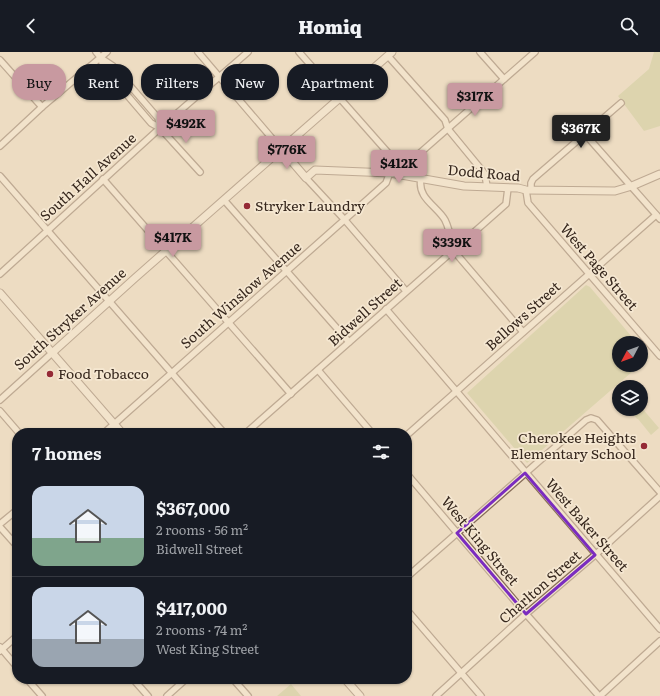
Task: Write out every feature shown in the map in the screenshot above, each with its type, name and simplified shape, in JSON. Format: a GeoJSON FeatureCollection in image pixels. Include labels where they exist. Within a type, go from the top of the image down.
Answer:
{"type":"FeatureCollection","features":[{"type":"Feature","properties":{"kind":"street"},"geometry":{"type":"LineString","coordinates":[[96,52],[100,58],[102,67],[151,123],[160,128],[200,172]]}},
{"type":"Feature","properties":{"kind":"street"},"geometry":{"type":"LineString","coordinates":[[0,146],[42,107],[107,52]]}},
{"type":"Feature","properties":{"kind":"street"},"geometry":{"type":"LineString","coordinates":[[198,52],[306,178],[344,219],[406,291]]}},
{"type":"Feature","properties":{"kind":"street","name":"South Hall Avenue"},"geometry":{"type":"LineString","coordinates":[[0,274],[103,179],[248,52]]}},
{"type":"Feature","properties":{"kind":"street"},"geometry":{"type":"LineString","coordinates":[[299,52],[309,64]]}},
{"type":"Feature","properties":{"kind":"street"},"geometry":{"type":"LineString","coordinates":[[480,52],[504,79]]}},
{"type":"Feature","properties":{"kind":"street"},"geometry":{"type":"LineString","coordinates":[[406,176],[408,166],[412,160],[535,52]]}},
{"type":"Feature","properties":{"kind":"street"},"geometry":{"type":"LineString","coordinates":[[390,54],[445,120],[448,129],[485,174],[487,187]]}},
{"type":"Feature","properties":{"kind":"street","name":"South Stryker Avenue"},"geometry":{"type":"LineString","coordinates":[[379,64],[390,54]]}},
{"type":"Feature","properties":{"kind":"street"},"geometry":{"type":"LineString","coordinates":[[0,60],[42,107]]}},
{"type":"Feature","properties":{"kind":"street","name":"South Stryker Avenue"},"geometry":{"type":"LineString","coordinates":[[0,400],[224,200],[339,100]]}},
{"type":"Feature","properties":{"kind":"street"},"geometry":{"type":"LineString","coordinates":[[341,100],[390,155],[393,164],[390,173]]}},
{"type":"Feature","properties":{"kind":"street"},"geometry":{"type":"LineString","coordinates":[[529,190],[533,179],[621,103]]}},
{"type":"Feature","properties":{"kind":"street"},"geometry":{"type":"LineString","coordinates":[[585,134],[658,217]]}},
{"type":"Feature","properties":{"kind":"street","name":"Dodd Road"},"geometry":{"type":"LineString","coordinates":[[306,178],[315,170],[390,173],[464,186],[529,190],[615,191],[632,186],[660,174]]}},
{"type":"Feature","properties":{"kind":"street","name":"South Winslow Avenue"},"geometry":{"type":"LineString","coordinates":[[110,428],[386,183],[390,173]]}},
{"type":"Feature","properties":{"kind":"street"},"geometry":{"type":"LineString","coordinates":[[0,176],[220,428]]}},
{"type":"Feature","properties":{"kind":"street"},"geometry":{"type":"LineString","coordinates":[[103,179],[291,394]]}},
{"type":"Feature","properties":{"kind":"street"},"geometry":{"type":"LineString","coordinates":[[421,179],[420,186],[422,194],[444,220],[450,233],[453,250],[523,332]]}},
{"type":"Feature","properties":{"kind":"street","name":"Bidwell Street"},"geometry":{"type":"LineString","coordinates":[[254,428],[406,291],[506,204],[508,188]]}},
{"type":"Feature","properties":{"kind":"street","name":"West Page Street"},"geometry":{"type":"LineString","coordinates":[[529,190],[528,203],[660,356]]}},
{"type":"Feature","properties":{"kind":"street"},"geometry":{"type":"LineString","coordinates":[[224,200],[349,342]]}},
{"type":"Feature","properties":{"kind":"street","name":"Bellows Street"},"geometry":{"type":"LineString","coordinates":[[412,431],[589,274],[658,217]]}},
{"type":"Feature","properties":{"kind":"street"},"geometry":{"type":"LineString","coordinates":[[0,293],[118,428]]}},
{"type":"Feature","properties":{"kind":"street","name":"West Baker Street"},"geometry":{"type":"LineString","coordinates":[[386,309],[595,555],[660,629]]}},
{"type":"Feature","properties":{"kind":"street"},"geometry":{"type":"LineString","coordinates":[[318,370],[368,428]]}},
{"type":"Feature","properties":{"kind":"street"},"geometry":{"type":"LineString","coordinates":[[0,411],[15,428]]}},
{"type":"Feature","properties":{"kind":"street"},"geometry":{"type":"LineString","coordinates":[[412,573],[586,420],[592,418],[597,420],[660,492]]}},
{"type":"Feature","properties":{"kind":"street","name":"West King Street"},"geometry":{"type":"LineString","coordinates":[[412,480],[526,614],[600,696]]}},
{"type":"Feature","properties":{"kind":"street","name":"Charlton Street"},"geometry":{"type":"LineString","coordinates":[[436,696],[526,614],[595,555],[660,496]]}},
{"type":"Feature","properties":{"kind":"street"},"geometry":{"type":"LineString","coordinates":[[12,514],[0,525],[12,540]]}},
{"type":"Feature","properties":{"kind":"street"},"geometry":{"type":"LineString","coordinates":[[412,616],[481,696]]}},
{"type":"Feature","properties":{"kind":"street"},"geometry":{"type":"LineString","coordinates":[[12,640],[1,649],[12,661]]}},
{"type":"Feature","properties":{"kind":"street"},"geometry":{"type":"LineString","coordinates":[[600,696],[660,641]]}},
{"type":"Feature","properties":{"kind":"street"},"geometry":{"type":"LineString","coordinates":[[31,684],[42,696]]}},
{"type":"Feature","properties":{"kind":"street"},"geometry":{"type":"LineString","coordinates":[[137,684],[148,696]]}},
{"type":"Feature","properties":{"kind":"street"},"geometry":{"type":"LineString","coordinates":[[167,696],[180,684]]}},
{"type":"Feature","properties":{"kind":"street"},"geometry":{"type":"LineString","coordinates":[[238,684],[248,696]]}},
{"type":"Feature","properties":{"kind":"street"},"geometry":{"type":"LineString","coordinates":[[349,684],[360,696]]}},
{"type":"Feature","properties":{"kind":"highlighted area"},"geometry":{"type":"Polygon","coordinates":[[[525,473],[595,555],[526,614],[457,533],[525,473]]]}},
{"type":"Feature","properties":{"kind":"green space"},"geometry":{"type":"Polygon","coordinates":[[[654,52],[660,52],[660,126],[644,131],[618,96],[649,69],[654,52]]]}},
{"type":"Feature","properties":{"kind":"green space"},"geometry":{"type":"Polygon","coordinates":[[[586,285],[590,287],[631,336],[612,336],[612,372],[632,372],[623,380],[612,380],[612,389],[527,463],[467,393],[586,285]]]}},
{"type":"Feature","properties":{"kind":"green space"},"geometry":{"type":"Polygon","coordinates":[[[648,415],[659,428],[651,435],[635,416],[648,415]]]}},
{"type":"Feature","properties":{"kind":"green space"},"geometry":{"type":"Polygon","coordinates":[[[291,684],[301,696],[277,696],[291,684]]]}},
{"type":"Feature","properties":{"kind":"place","name":"Stryker Laundry"},"geometry":{"type":"Point","coordinates":[247,206]}},
{"type":"Feature","properties":{"kind":"place","name":"Food Tobacco"},"geometry":{"type":"Point","coordinates":[50,374]}},
{"type":"Feature","properties":{"kind":"place","name":"Cherokee Heights Elementary School"},"geometry":{"type":"Point","coordinates":[644,446]}}]}
